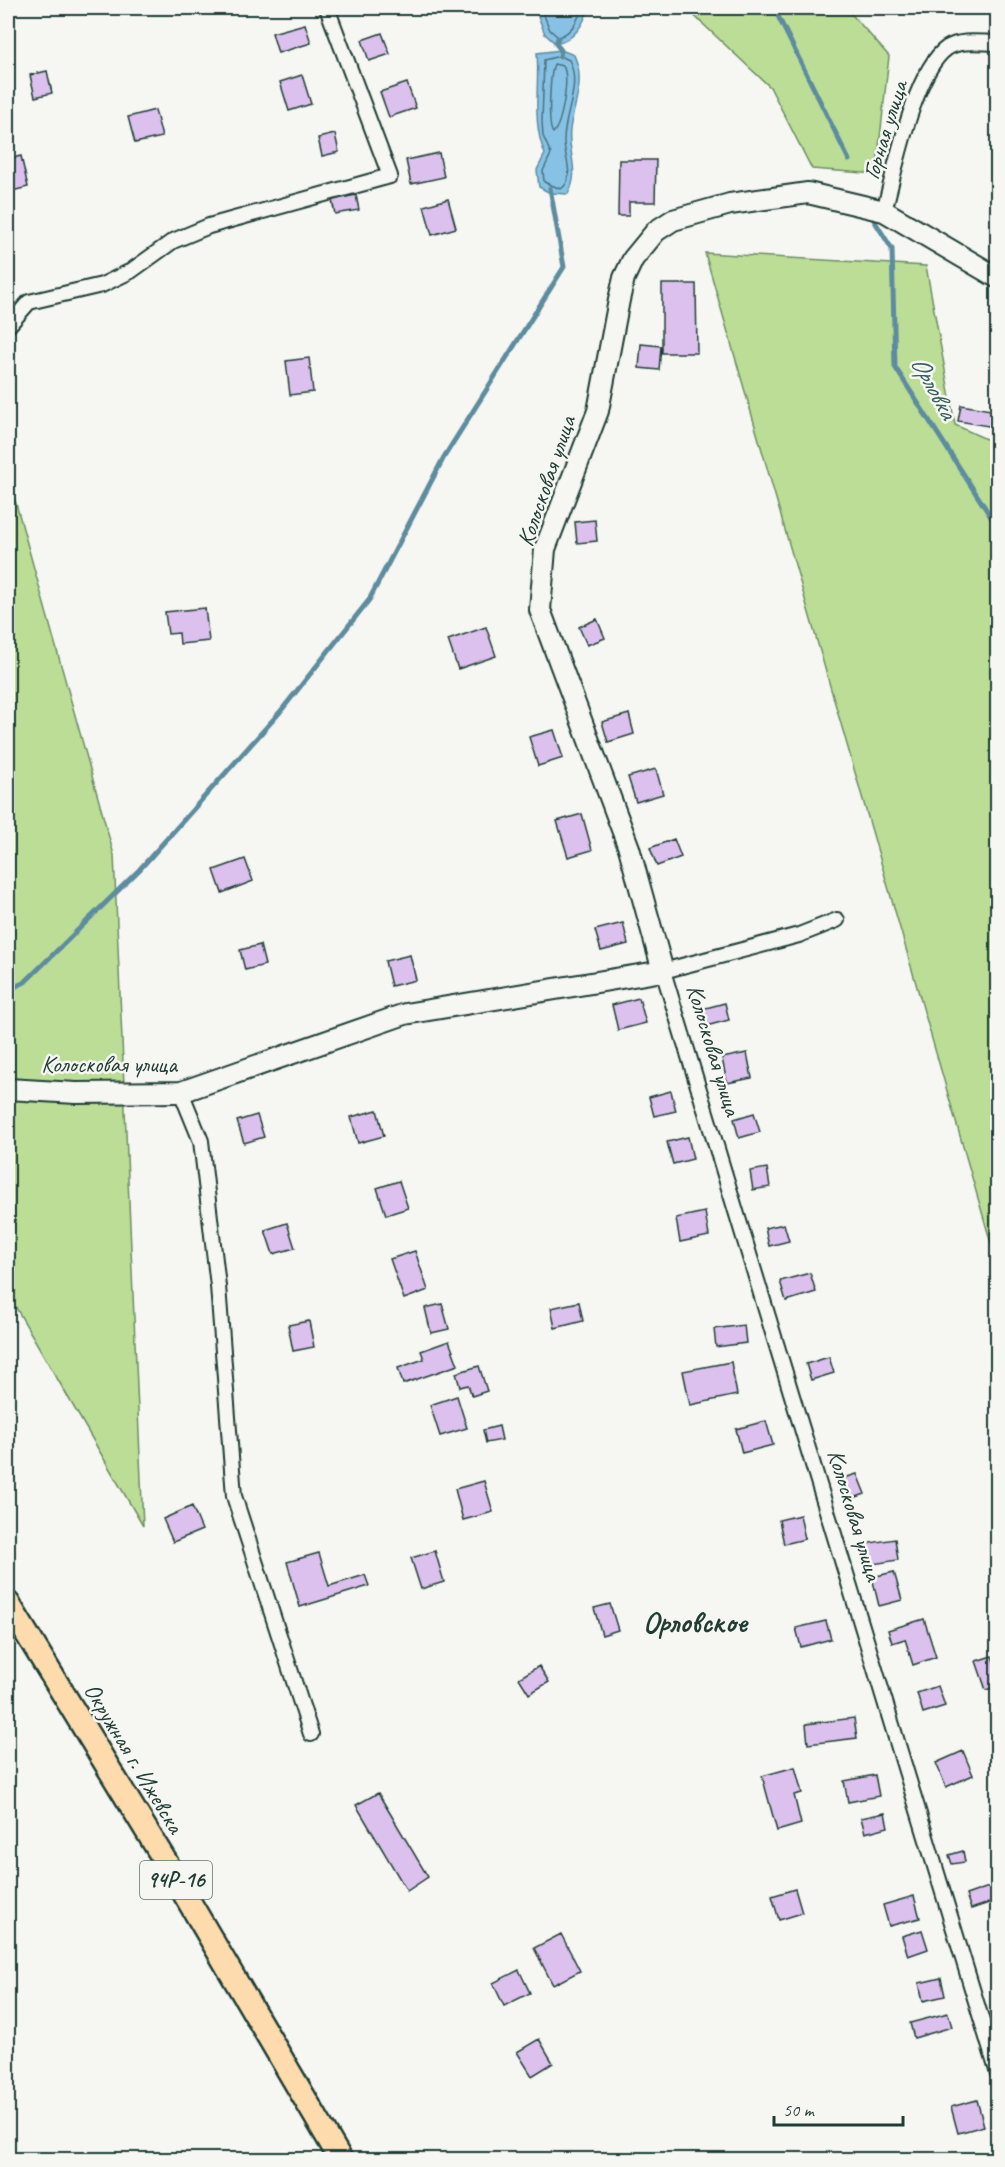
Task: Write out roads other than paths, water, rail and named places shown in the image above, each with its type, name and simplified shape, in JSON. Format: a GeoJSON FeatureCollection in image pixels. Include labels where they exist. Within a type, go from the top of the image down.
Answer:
{"type":"FeatureCollection","features":[{"type":"Feature","properties":{"kind":"main road","name":"Окружная г. Ижевска"},"geometry":{"type":"LineString","coordinates":[[8,1603],[167,1864],[341,2160]]}},
{"type":"Feature","properties":{"kind":"street"},"geometry":{"type":"LineString","coordinates":[[8,326],[30,302],[102,285],[131,271],[172,241],[209,226],[390,176],[327,8]]}},
{"type":"Feature","properties":{"kind":"street","name":"Горная улица"},"geometry":{"type":"LineString","coordinates":[[884,211],[920,85],[938,57],[948,48],[961,43],[998,43]]}},
{"type":"Feature","properties":{"kind":"street","name":"Колосковая улица"},"geometry":{"type":"LineString","coordinates":[[884,211],[808,193],[730,204],[673,220],[656,231],[633,259],[624,278],[598,411],[545,549],[540,610],[629,848],[663,971],[998,2074]]}},
{"type":"Feature","properties":{"kind":"street"},"geometry":{"type":"LineString","coordinates":[[884,211],[998,278]]}},
{"type":"Feature","properties":{"kind":"street"},"geometry":{"type":"LineString","coordinates":[[663,971],[799,935],[837,920]]}},
{"type":"Feature","properties":{"kind":"street","name":"Колосковая улица"},"geometry":{"type":"LineString","coordinates":[[8,1089],[76,1093],[181,1092],[405,1014],[663,971]]}},
{"type":"Feature","properties":{"kind":"street"},"geometry":{"type":"LineString","coordinates":[[181,1092],[201,1142],[218,1286],[234,1496],[311,1734]]}},
{"type":"Feature","properties":{"kind":"water"},"geometry":{"type":"Polygon","coordinates":[[[535,8],[589,8],[577,31],[568,39],[556,44],[545,34],[535,8]]]}},
{"type":"Feature","properties":{"kind":"water"},"geometry":{"type":"Polygon","coordinates":[[[561,50],[574,55],[579,74],[578,92],[570,129],[574,169],[572,186],[568,194],[550,193],[539,187],[537,170],[545,154],[537,117],[537,53],[561,50]]]}},
{"type":"Feature","properties":{"kind":"waterway","name":"Орловка"},"geometry":{"type":"LineString","coordinates":[[774,8],[849,160]]}},
{"type":"Feature","properties":{"kind":"waterway"},"geometry":{"type":"LineString","coordinates":[[558,38],[556,44],[561,50],[560,56]]}},
{"type":"Feature","properties":{"kind":"waterway"},"geometry":{"type":"LineString","coordinates":[[8,990],[25,982],[139,870],[280,712],[369,600],[444,457],[564,267],[550,188]]}},
{"type":"Feature","properties":{"kind":"waterway","name":"Орловка"},"geometry":{"type":"LineString","coordinates":[[872,217],[892,249],[895,367],[998,528]]}},
{"type":"Feature","properties":{"kind":"district","name":"Орловское"},"geometry":{"type":"Point","coordinates":[695,1622]}}]}
